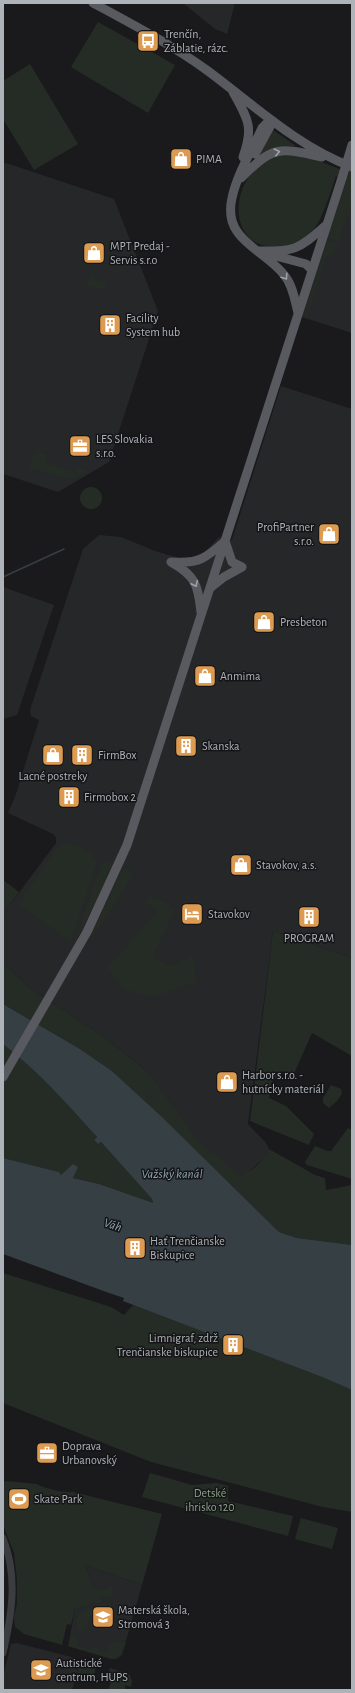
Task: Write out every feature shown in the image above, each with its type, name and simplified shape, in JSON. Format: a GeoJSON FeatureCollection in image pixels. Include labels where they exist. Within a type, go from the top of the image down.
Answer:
{"type":"FeatureCollection","features":[{"type":"Feature","properties":{"kind":"main road"},"geometry":{"type":"LineString","coordinates":[[93,3],[160,40],[231,89],[304,143],[334,160]]}},
{"type":"Feature","properties":{"kind":"main road"},"geometry":{"type":"LineString","coordinates":[[231,89],[248,123],[248,141],[230,204],[233,221],[244,241],[275,265],[286,277],[298,313]]}},
{"type":"Feature","properties":{"kind":"main road"},"geometry":{"type":"LineString","coordinates":[[236,184],[262,128],[266,123],[273,121]]}},
{"type":"Feature","properties":{"kind":"main road"},"geometry":{"type":"LineString","coordinates":[[3,1077],[74,956],[115,873],[126,845],[226,541],[352,146]]}},
{"type":"Feature","properties":{"kind":"main road"},"geometry":{"type":"LineString","coordinates":[[236,184],[261,158],[279,151],[297,151],[352,166]]}},
{"type":"Feature","properties":{"kind":"main road"},"geometry":{"type":"LineString","coordinates":[[257,252],[281,252],[297,248],[326,226]]}},
{"type":"Feature","properties":{"kind":"main road"},"geometry":{"type":"LineString","coordinates":[[257,252],[306,264],[312,270]]}},
{"type":"Feature","properties":{"kind":"main road"},"geometry":{"type":"LineString","coordinates":[[210,588],[224,577],[242,567],[232,562],[226,541]]}},
{"type":"Feature","properties":{"kind":"main road"},"geometry":{"type":"LineString","coordinates":[[201,616],[199,595],[194,579],[188,572],[171,562],[186,563],[202,560],[226,541]]}},
{"type":"Feature","properties":{"kind":"street"},"geometry":{"type":"LineString","coordinates":[[3,1538],[9,1557],[13,1588],[11,1620],[3,1653]]}},
{"type":"Feature","properties":{"kind":"shaded area"},"geometry":{"type":"Polygon","coordinates":[[[183,3],[235,3],[227,34],[215,29],[183,3]]]}},
{"type":"Feature","properties":{"kind":"shaded area"},"geometry":{"type":"Polygon","coordinates":[[[3,162],[114,199],[158,311],[109,462],[58,492],[3,474],[3,162]]]}},
{"type":"Feature","properties":{"kind":"shaded area"},"geometry":{"type":"Polygon","coordinates":[[[349,170],[352,172],[352,333],[302,317],[322,248],[349,170]]]}},
{"type":"Feature","properties":{"kind":"shaded area"},"geometry":{"type":"Polygon","coordinates":[[[281,386],[352,409],[352,958],[273,931],[248,1124],[266,1143],[269,1149],[267,1156],[232,1186],[161,1116],[147,1071],[101,1035],[31,989],[3,963],[3,914],[56,843],[56,838],[53,834],[8,813],[15,797],[39,720],[31,716],[30,710],[83,549],[99,535],[121,537],[155,551],[189,561],[202,555],[219,537],[232,540],[281,386]]]}},
{"type":"Feature","properties":{"kind":"shaded area"},"geometry":{"type":"Polygon","coordinates":[[[3,587],[54,605],[17,715],[3,719],[3,587]]]}},
{"type":"Feature","properties":{"kind":"shaded area","name":"Materská škola, Stromová 3"},"geometry":{"type":"Polygon","coordinates":[[[85,1565],[142,1585],[122,1655],[116,1659],[68,1646],[75,1609],[98,1601],[85,1565]]]}},
{"type":"Feature","properties":{"kind":"shaded area","name":"Autistické centrum, HUPS"},"geometry":{"type":"Polygon","coordinates":[[[17,1643],[75,1658],[74,1664],[79,1665],[72,1690],[3,1690],[3,1676],[11,1644],[17,1643]]]}},
{"type":"Feature","properties":{"kind":"green space"},"geometry":{"type":"Polygon","coordinates":[[[98,22],[175,65],[148,113],[71,67],[98,22]]]}},
{"type":"Feature","properties":{"kind":"green space"},"geometry":{"type":"Polygon","coordinates":[[[30,64],[78,144],[34,170],[3,119],[3,81],[30,64]]]}},
{"type":"Feature","properties":{"kind":"green space"},"geometry":{"type":"Polygon","coordinates":[[[273,130],[296,146],[278,147],[259,156],[273,130]]]}},
{"type":"Feature","properties":{"kind":"green space"},"geometry":{"type":"Polygon","coordinates":[[[278,154],[309,157],[352,174],[352,205],[334,254],[330,253],[329,257],[326,256],[307,317],[304,317],[328,240],[337,243],[337,241],[327,237],[347,180],[336,176],[321,216],[313,231],[308,236],[297,243],[286,246],[277,247],[262,245],[251,239],[243,230],[239,218],[241,193],[247,180],[255,169],[278,154]]]}},
{"type":"Feature","properties":{"kind":"green space"},"geometry":{"type":"Polygon","coordinates":[[[92,275],[96,276],[95,279],[106,282],[105,289],[102,288],[101,290],[86,285],[89,277],[92,275]]]}},
{"type":"Feature","properties":{"kind":"green space"},"geometry":{"type":"Polygon","coordinates":[[[108,409],[92,458],[86,470],[108,409]]]}},
{"type":"Feature","properties":{"kind":"green space"},"geometry":{"type":"Polygon","coordinates":[[[37,451],[48,455],[46,463],[76,473],[78,467],[86,470],[84,474],[71,479],[29,468],[33,454],[37,451]]]}},
{"type":"Feature","properties":{"kind":"green space"},"geometry":{"type":"Polygon","coordinates":[[[87,487],[95,487],[102,494],[102,502],[95,509],[87,509],[80,502],[80,494],[87,487]]]}},
{"type":"Feature","properties":{"kind":"green space"},"geometry":{"type":"Polygon","coordinates":[[[64,844],[79,846],[88,851],[97,863],[71,942],[18,904],[58,846],[64,844]]]}},
{"type":"Feature","properties":{"kind":"green space"},"geometry":{"type":"Polygon","coordinates":[[[107,860],[112,863],[100,893],[74,944],[101,865],[107,860]]]}},
{"type":"Feature","properties":{"kind":"green space"},"geometry":{"type":"Polygon","coordinates":[[[124,867],[131,871],[133,875],[107,917],[87,944],[124,867]]]}},
{"type":"Feature","properties":{"kind":"green space"},"geometry":{"type":"Polygon","coordinates":[[[3,880],[19,892],[3,914],[3,880]]]}},
{"type":"Feature","properties":{"kind":"green space"},"geometry":{"type":"Polygon","coordinates":[[[150,896],[169,904],[174,911],[152,958],[170,966],[193,956],[197,982],[153,997],[122,989],[108,967],[157,911],[145,902],[150,896]]]}},
{"type":"Feature","properties":{"kind":"green space"},"geometry":{"type":"Polygon","coordinates":[[[273,931],[352,958],[352,1056],[312,1033],[293,1076],[282,1071],[271,1083],[269,1098],[286,1106],[314,1134],[309,1145],[250,1121],[273,931]]]}},
{"type":"Feature","properties":{"kind":"green space"},"geometry":{"type":"Polygon","coordinates":[[[3,963],[31,989],[101,1035],[147,1071],[199,1142],[214,1154],[215,1152],[240,1176],[250,1171],[259,1163],[269,1149],[315,1175],[325,1178],[326,1190],[352,1185],[352,1245],[297,1238],[279,1232],[161,1116],[112,1071],[80,1049],[3,1004],[3,963]]]}},
{"type":"Feature","properties":{"kind":"green space"},"geometry":{"type":"Polygon","coordinates":[[[3,1044],[28,1065],[63,1100],[97,1137],[94,1140],[98,1144],[101,1142],[152,1199],[153,1204],[99,1184],[73,1178],[76,1170],[71,1167],[61,1175],[59,1172],[3,1158],[3,1044]]]}},
{"type":"Feature","properties":{"kind":"green space"},"geometry":{"type":"Polygon","coordinates":[[[331,1085],[341,1089],[342,1094],[329,1108],[323,1103],[323,1098],[331,1085]]]}},
{"type":"Feature","properties":{"kind":"green space"},"geometry":{"type":"Polygon","coordinates":[[[348,1128],[352,1130],[352,1179],[307,1165],[305,1162],[315,1146],[331,1151],[348,1128]]]}},
{"type":"Feature","properties":{"kind":"green space"},"geometry":{"type":"Polygon","coordinates":[[[3,1273],[111,1307],[124,1315],[133,1305],[143,1308],[352,1390],[352,1512],[323,1507],[151,1462],[3,1403],[3,1273]]]}},
{"type":"Feature","properties":{"kind":"green space","name":"Detské ihrisko 120"},"geometry":{"type":"Polygon","coordinates":[[[150,1473],[192,1485],[217,1483],[228,1486],[228,1501],[293,1516],[288,1536],[142,1497],[150,1473]]]}},
{"type":"Feature","properties":{"kind":"green space"},"geometry":{"type":"Polygon","coordinates":[[[3,1482],[37,1484],[45,1488],[64,1492],[73,1492],[162,1514],[142,1585],[85,1565],[94,1589],[103,1590],[113,1585],[112,1597],[101,1596],[101,1602],[97,1604],[96,1602],[75,1609],[71,1625],[67,1624],[62,1645],[24,1634],[15,1627],[14,1616],[17,1604],[17,1580],[14,1553],[3,1525],[3,1482]]]}},
{"type":"Feature","properties":{"kind":"green space"},"geometry":{"type":"Polygon","coordinates":[[[301,1518],[338,1528],[332,1549],[295,1539],[301,1518]]]}},
{"type":"Feature","properties":{"kind":"green space"},"geometry":{"type":"Polygon","coordinates":[[[102,1603],[107,1605],[104,1615],[93,1613],[83,1632],[78,1629],[76,1621],[79,1613],[102,1603]]]}},
{"type":"Feature","properties":{"kind":"green space"},"geometry":{"type":"Polygon","coordinates":[[[72,1633],[76,1634],[78,1645],[88,1649],[98,1645],[100,1651],[107,1654],[109,1646],[113,1641],[126,1643],[121,1654],[115,1659],[111,1659],[68,1646],[72,1633]]]}},
{"type":"Feature","properties":{"kind":"green space"},"geometry":{"type":"Polygon","coordinates":[[[81,1659],[97,1664],[93,1678],[77,1674],[81,1659]]]}},
{"type":"Feature","properties":{"kind":"green space"},"geometry":{"type":"Polygon","coordinates":[[[110,1668],[129,1674],[132,1681],[131,1687],[125,1685],[125,1690],[108,1690],[111,1683],[106,1681],[110,1668]]]}},
{"type":"Feature","properties":{"kind":"water"},"geometry":{"type":"Polygon","coordinates":[[[3,1004],[80,1049],[112,1071],[161,1116],[279,1232],[297,1238],[352,1245],[352,1390],[322,1377],[123,1301],[124,1298],[3,1254],[3,1158],[59,1172],[61,1175],[73,1164],[78,1167],[73,1178],[99,1184],[153,1203],[152,1199],[101,1142],[98,1144],[94,1140],[97,1137],[63,1100],[28,1065],[3,1044],[3,1004]]]}},
{"type":"Feature","properties":{"kind":"waterway"},"geometry":{"type":"LineString","coordinates":[[3,577],[64,549]]}},
{"type":"Feature","properties":{"kind":"place","name":"Trenčín, Záblatie, rázc."},"geometry":{"type":"Point","coordinates":[148,41]}},
{"type":"Feature","properties":{"kind":"place","name":"PIMA"},"geometry":{"type":"Point","coordinates":[181,159]}},
{"type":"Feature","properties":{"kind":"place","name":"MPT Predaj - Servis s.r.o"},"geometry":{"type":"Point","coordinates":[94,253]}},
{"type":"Feature","properties":{"kind":"place","name":"Facility System hub"},"geometry":{"type":"Point","coordinates":[110,325]}},
{"type":"Feature","properties":{"kind":"place","name":"LES Slovakia s.r.o."},"geometry":{"type":"Point","coordinates":[80,446]}},
{"type":"Feature","properties":{"kind":"place","name":"ProfiPartner s.r.o."},"geometry":{"type":"Point","coordinates":[329,534]}},
{"type":"Feature","properties":{"kind":"place","name":"Presbeton"},"geometry":{"type":"Point","coordinates":[264,622]}},
{"type":"Feature","properties":{"kind":"place","name":"Anmima"},"geometry":{"type":"Point","coordinates":[205,676]}},
{"type":"Feature","properties":{"kind":"place","name":"Skanska"},"geometry":{"type":"Point","coordinates":[186,746]}},
{"type":"Feature","properties":{"kind":"place","name":"Lacné postreky"},"geometry":{"type":"Point","coordinates":[53,755]}},
{"type":"Feature","properties":{"kind":"place","name":"FirmBox"},"geometry":{"type":"Point","coordinates":[82,755]}},
{"type":"Feature","properties":{"kind":"place","name":"Firmobox 2"},"geometry":{"type":"Point","coordinates":[69,797]}},
{"type":"Feature","properties":{"kind":"place","name":"Stavokov, a.s."},"geometry":{"type":"Point","coordinates":[241,865]}},
{"type":"Feature","properties":{"kind":"place","name":"Stavokov"},"geometry":{"type":"Point","coordinates":[192,914]}},
{"type":"Feature","properties":{"kind":"place","name":"PROGRAM"},"geometry":{"type":"Point","coordinates":[309,917]}},
{"type":"Feature","properties":{"kind":"place","name":"Harbor s.r.o. - hutnícky materiál"},"geometry":{"type":"Point","coordinates":[227,1082]}},
{"type":"Feature","properties":{"kind":"place","name":"Hať Trenčianske Biskupice"},"geometry":{"type":"Point","coordinates":[135,1248]}},
{"type":"Feature","properties":{"kind":"place","name":"Limnigraf, zdrž Trenčianske biskupice"},"geometry":{"type":"Point","coordinates":[233,1345]}},
{"type":"Feature","properties":{"kind":"place","name":"Doprava Urbanovský"},"geometry":{"type":"Point","coordinates":[47,1453]}},
{"type":"Feature","properties":{"kind":"place","name":"Skate Park"},"geometry":{"type":"Point","coordinates":[19,1499]}},
{"type":"Feature","properties":{"kind":"place","name":"Materská škola, Stromová 3"},"geometry":{"type":"Point","coordinates":[103,1617]}},
{"type":"Feature","properties":{"kind":"place","name":"Autistické centrum, HUPS"},"geometry":{"type":"Point","coordinates":[41,1670]}},
{"type":"Feature","properties":{"kind":"water label","name":"Važský kanál"},"geometry":{"type":"Point","coordinates":[172,1173]}},
{"type":"Feature","properties":{"kind":"water label","name":"Váh"},"geometry":{"type":"Point","coordinates":[113,1224]}}]}
